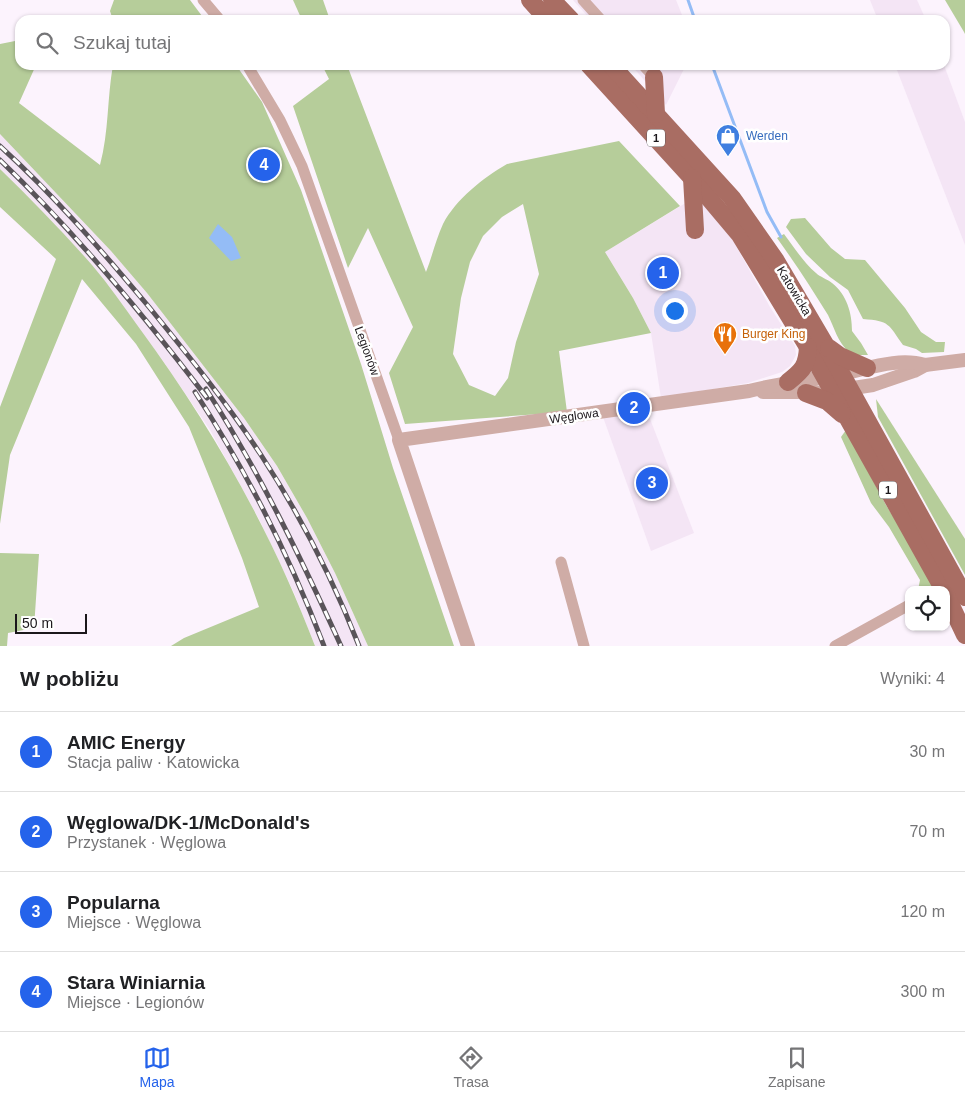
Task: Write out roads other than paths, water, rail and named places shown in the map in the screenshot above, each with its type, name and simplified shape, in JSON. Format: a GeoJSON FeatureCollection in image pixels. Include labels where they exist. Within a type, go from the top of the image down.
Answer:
{"type":"FeatureCollection","features":[{"type":"Feature","properties":{"kind":"main road"},"geometry":{"type":"LineString","coordinates":[[530,0],[544,15]]}},
{"type":"Feature","properties":{"kind":"main road"},"geometry":{"type":"LineString","coordinates":[[552,0],[566,15]]}},
{"type":"Feature","properties":{"kind":"main road","name":"Katowicka"},"geometry":{"type":"LineString","coordinates":[[594,70],[692,178],[740,235],[808,347],[837,383],[965,597]]}},
{"type":"Feature","properties":{"kind":"main road","name":"Katowicka"},"geometry":{"type":"LineString","coordinates":[[616,70],[732,198],[776,261],[826,346],[849,421],[942,586]]}},
{"type":"Feature","properties":{"kind":"main road"},"geometry":{"type":"LineString","coordinates":[[649,71],[656,114]]}},
{"type":"Feature","properties":{"kind":"main road"},"geometry":{"type":"LineString","coordinates":[[692,178],[695,230]]}},
{"type":"Feature","properties":{"kind":"main road"},"geometry":{"type":"LineString","coordinates":[[826,346],[840,356],[867,368]]}},
{"type":"Feature","properties":{"kind":"main road"},"geometry":{"type":"LineString","coordinates":[[788,382],[800,373],[807,362],[808,347]]}},
{"type":"Feature","properties":{"kind":"main road"},"geometry":{"type":"LineString","coordinates":[[806,393],[826,401],[849,421]]}},
{"type":"Feature","properties":{"kind":"main road"},"geometry":{"type":"LineString","coordinates":[[950,603],[965,635]]}},
{"type":"Feature","properties":{"kind":"street"},"geometry":{"type":"LineString","coordinates":[[203,0],[216,15]]}},
{"type":"Feature","properties":{"kind":"street"},"geometry":{"type":"LineString","coordinates":[[583,0],[597,15]]}},
{"type":"Feature","properties":{"kind":"street","name":"Legionów"},"geometry":{"type":"LineString","coordinates":[[250,70],[280,120],[302,166],[399,440],[468,646]]}},
{"type":"Feature","properties":{"kind":"street","name":"Węglowa"},"geometry":{"type":"LineString","coordinates":[[750,391],[806,393],[837,383],[867,368],[913,362],[925,365],[965,360]]}},
{"type":"Feature","properties":{"kind":"street","name":"Węglowa"},"geometry":{"type":"LineString","coordinates":[[399,440],[750,391],[788,382],[873,385],[914,371],[925,365]]}},
{"type":"Feature","properties":{"kind":"street"},"geometry":{"type":"LineString","coordinates":[[561,562],[584,646]]}},
{"type":"Feature","properties":{"kind":"street"},"geometry":{"type":"LineString","coordinates":[[835,646],[905,607]]}},
{"type":"Feature","properties":{"kind":"water"},"geometry":{"type":"Polygon","coordinates":[[[218,224],[232,237],[241,258],[231,261],[209,238],[218,224]]]}},
{"type":"Feature","properties":{"kind":"waterway"},"geometry":{"type":"LineString","coordinates":[[688,0],[693,15]]}},
{"type":"Feature","properties":{"kind":"waterway"},"geometry":{"type":"LineString","coordinates":[[714,70],[767,212],[781,237]]}},
{"type":"Feature","properties":{"kind":"railway"},"geometry":{"type":"LineString","coordinates":[[0,146],[77,224],[113,265],[207,379],[235,417],[261,455],[302,524],[327,572],[359,646]]}},
{"type":"Feature","properties":{"kind":"railway"},"geometry":{"type":"LineString","coordinates":[[0,160],[82,245],[207,398]]}},
{"type":"Feature","properties":{"kind":"railway"},"geometry":{"type":"LineString","coordinates":[[206,389],[244,451],[278,515],[341,646]]}},
{"type":"Feature","properties":{"kind":"railway"},"geometry":{"type":"LineString","coordinates":[[195,392],[250,484],[297,580],[324,646]]}},
{"type":"Feature","properties":{"kind":"place","name":"Werden"},"geometry":{"type":"Point","coordinates":[728,157]}},
{"type":"Feature","properties":{"kind":"place","name":"Stara Winiarnia"},"geometry":{"type":"Point","coordinates":[264,165]}},
{"type":"Feature","properties":{"kind":"place","name":"AMIC Energy"},"geometry":{"type":"Point","coordinates":[663,273]}},
{"type":"Feature","properties":{"kind":"place","name":"Burger King"},"geometry":{"type":"Point","coordinates":[725,355]}},
{"type":"Feature","properties":{"kind":"place","name":"Węglowa/DK-1/McDonald's"},"geometry":{"type":"Point","coordinates":[634,408]}},
{"type":"Feature","properties":{"kind":"place","name":"Popularna"},"geometry":{"type":"Point","coordinates":[652,483]}}]}
